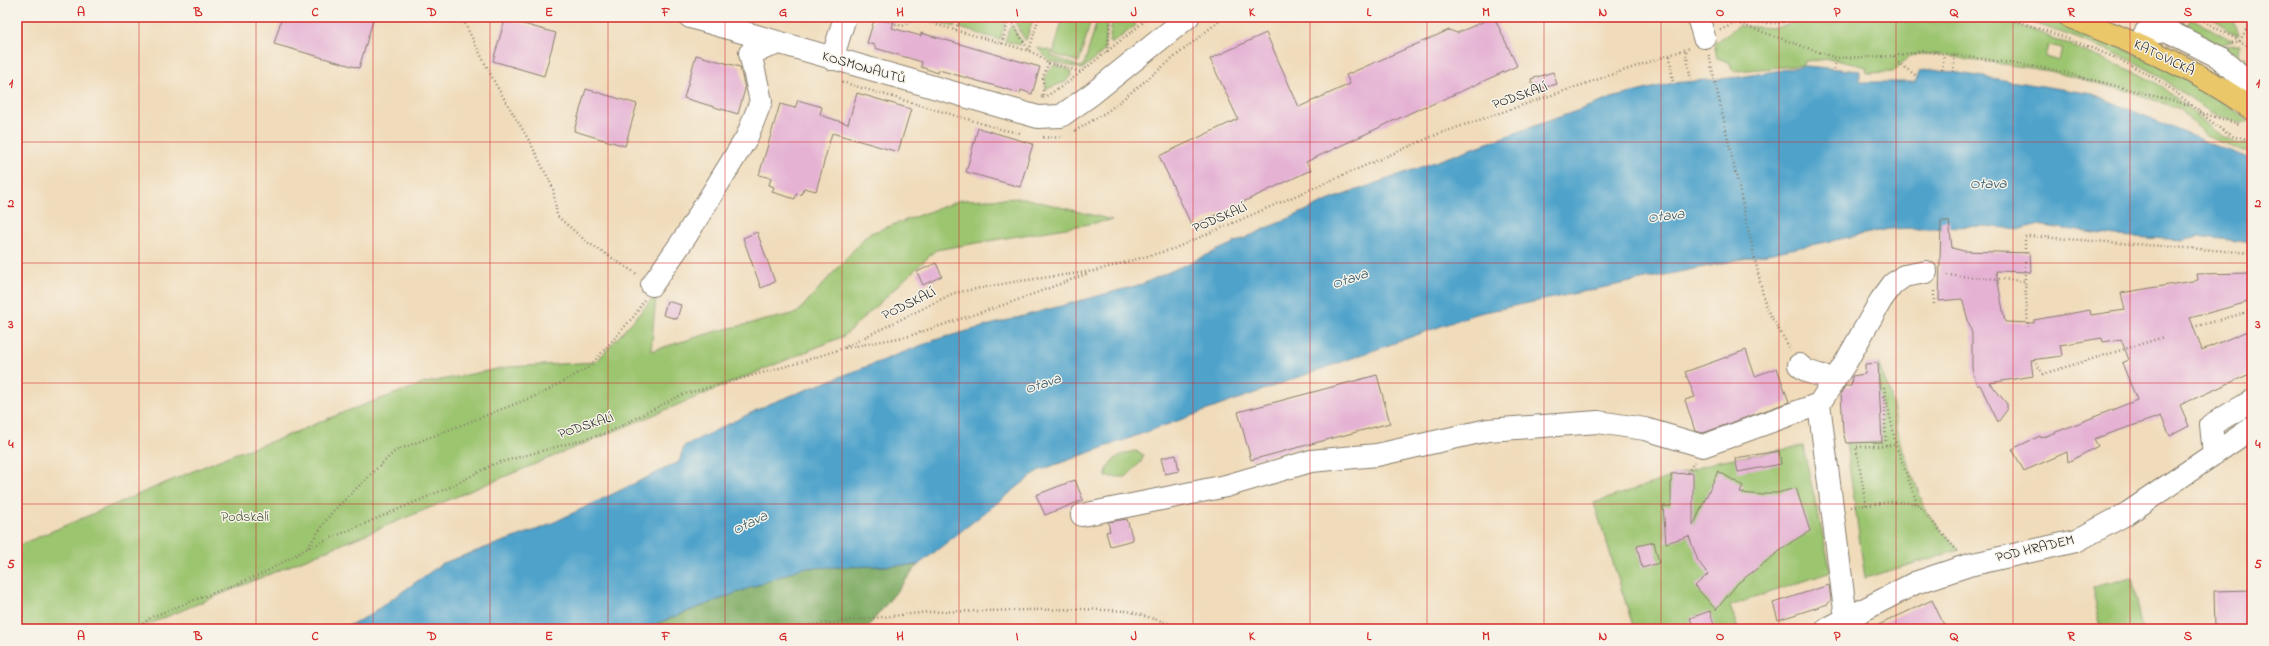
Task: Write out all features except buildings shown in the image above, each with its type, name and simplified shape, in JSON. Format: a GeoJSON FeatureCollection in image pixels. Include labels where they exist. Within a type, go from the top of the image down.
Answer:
{"type":"FeatureCollection","features":[{"type":"Feature","properties":{"kind":"main road","name":"KATOVICKÁ"},"geometry":{"type":"LineString","coordinates":[[2070,17],[2115,35],[2191,71],[2247,116]]}},
{"type":"Feature","properties":{"kind":"main road","name":"KATOVICKÁ"},"geometry":{"type":"LineString","coordinates":[[2112,17],[2193,55],[2252,89]]}},
{"type":"Feature","properties":{"kind":"street","name":"KOSMONAUTŮ"},"geometry":{"type":"LineString","coordinates":[[690,17],[832,59],[1041,107]]}},
{"type":"Feature","properties":{"kind":"street"},"geometry":{"type":"LineString","coordinates":[[832,59],[845,17]]}},
{"type":"Feature","properties":{"kind":"street"},"geometry":{"type":"LineString","coordinates":[[1041,107],[1061,116],[1092,94],[1188,17]]}},
{"type":"Feature","properties":{"kind":"street"},"geometry":{"type":"LineString","coordinates":[[652,285],[686,236],[747,137],[761,101],[750,53],[779,43]]}},
{"type":"Feature","properties":{"kind":"street"},"geometry":{"type":"LineString","coordinates":[[1846,618],[1819,404],[1893,284],[1904,276],[1936,273]]}},
{"type":"Feature","properties":{"kind":"street"},"geometry":{"type":"LineString","coordinates":[[1799,365],[1805,371],[1814,375],[1834,379]]}},
{"type":"Feature","properties":{"kind":"street"},"geometry":{"type":"LineString","coordinates":[[2214,454],[2211,425],[2252,401]]}},
{"type":"Feature","properties":{"kind":"street"},"geometry":{"type":"LineString","coordinates":[[1082,515],[1226,486],[1311,461],[1377,455],[1488,430],[1598,422],[1645,429],[1703,446],[1819,404]]}},
{"type":"Feature","properties":{"kind":"street","name":"POD HRADEM"},"geometry":{"type":"LineString","coordinates":[[1827,629],[1915,583],[1969,565],[2076,541],[2128,513],[2252,428]]}},
{"type":"Feature","properties":{"kind":"path"},"geometry":{"type":"LineString","coordinates":[[884,20],[902,26],[920,17]]}},
{"type":"Feature","properties":{"kind":"path"},"geometry":{"type":"LineString","coordinates":[[956,30],[960,17]]}},
{"type":"Feature","properties":{"kind":"path"},"geometry":{"type":"LineString","coordinates":[[1002,44],[1009,17]]}},
{"type":"Feature","properties":{"kind":"path"},"geometry":{"type":"LineString","coordinates":[[1009,17],[1029,51]]}},
{"type":"Feature","properties":{"kind":"path"},"geometry":{"type":"LineString","coordinates":[[1029,51],[1039,17]]}},
{"type":"Feature","properties":{"kind":"path"},"geometry":{"type":"LineString","coordinates":[[1107,52],[1111,17]]}},
{"type":"Feature","properties":{"kind":"path"},"geometry":{"type":"LineString","coordinates":[[1129,17],[1144,22]]}},
{"type":"Feature","properties":{"kind":"path"},"geometry":{"type":"LineString","coordinates":[[1041,107],[1058,90],[1150,17]]}},
{"type":"Feature","properties":{"kind":"path"},"geometry":{"type":"LineString","coordinates":[[1073,132],[1108,111],[1224,17]]}},
{"type":"Feature","properties":{"kind":"path"},"geometry":{"type":"LineString","coordinates":[[1736,23],[1781,23],[1794,17]]}},
{"type":"Feature","properties":{"kind":"path"},"geometry":{"type":"LineString","coordinates":[[2004,17],[2076,43],[2126,64],[2165,85],[2189,105],[2234,137],[2252,139]]}},
{"type":"Feature","properties":{"kind":"path"},"geometry":{"type":"LineString","coordinates":[[2197,17],[2252,48]]}},
{"type":"Feature","properties":{"kind":"path"},"geometry":{"type":"LineString","coordinates":[[916,18],[1029,51],[1040,56],[1048,64],[1054,64],[1081,72]]}},
{"type":"Feature","properties":{"kind":"path"},"geometry":{"type":"LineString","coordinates":[[308,548],[332,512],[395,451],[543,393],[589,367],[635,315],[652,285],[587,242],[557,216],[553,188],[530,142],[496,84],[463,20]]}},
{"type":"Feature","properties":{"kind":"path"},"geometry":{"type":"LineString","coordinates":[[1736,23],[1836,58],[1894,56],[1922,51],[1955,55],[2051,69],[2189,105]]}},
{"type":"Feature","properties":{"kind":"path","name":"PODSKALÍ"},"geometry":{"type":"LineString","coordinates":[[137,629],[151,617],[262,574],[308,548],[450,487],[494,464],[607,433],[681,395],[798,363],[841,349],[954,293],[1013,282],[1094,271],[1173,249],[1438,134],[1686,51],[1701,27],[1736,23]]}},
{"type":"Feature","properties":{"kind":"path"},"geometry":{"type":"LineString","coordinates":[[1686,51],[1692,81]]}},
{"type":"Feature","properties":{"kind":"path"},"geometry":{"type":"LineString","coordinates":[[1942,70],[1944,54]]}},
{"type":"Feature","properties":{"kind":"path"},"geometry":{"type":"LineString","coordinates":[[1953,72],[1955,55]]}},
{"type":"Feature","properties":{"kind":"path"},"geometry":{"type":"LineString","coordinates":[[1670,56],[1673,83]]}},
{"type":"Feature","properties":{"kind":"path"},"geometry":{"type":"LineString","coordinates":[[1894,56],[1898,62],[1918,77]]}},
{"type":"Feature","properties":{"kind":"path"},"geometry":{"type":"LineString","coordinates":[[1834,68],[1836,58]]}},
{"type":"Feature","properties":{"kind":"path"},"geometry":{"type":"LineString","coordinates":[[1041,107],[1043,77],[1048,64]]}},
{"type":"Feature","properties":{"kind":"path"},"geometry":{"type":"LineString","coordinates":[[1712,71],[1758,280],[1766,308],[1799,365]]}},
{"type":"Feature","properties":{"kind":"path"},"geometry":{"type":"LineString","coordinates":[[2197,111],[2247,116]]}},
{"type":"Feature","properties":{"kind":"path"},"geometry":{"type":"LineString","coordinates":[[2025,253],[2024,237],[2028,236],[2252,253]]}},
{"type":"Feature","properties":{"kind":"path"},"geometry":{"type":"LineString","coordinates":[[2025,262],[2028,327]]}},
{"type":"Feature","properties":{"kind":"path"},"geometry":{"type":"LineString","coordinates":[[841,349],[909,336],[1012,302],[1094,271]]}},
{"type":"Feature","properties":{"kind":"path"},"geometry":{"type":"LineString","coordinates":[[1936,273],[2025,281]]}},
{"type":"Feature","properties":{"kind":"path"},"geometry":{"type":"LineString","coordinates":[[2193,327],[2252,312]]}},
{"type":"Feature","properties":{"kind":"path"},"geometry":{"type":"LineString","coordinates":[[2034,360],[2043,374],[2164,337]]}},
{"type":"Feature","properties":{"kind":"path"},"geometry":{"type":"LineString","coordinates":[[1886,445],[1884,387],[1896,444],[1917,503],[1969,565]]}},
{"type":"Feature","properties":{"kind":"path"},"geometry":{"type":"LineString","coordinates":[[1866,505],[1856,447],[1896,444]]}},
{"type":"Feature","properties":{"kind":"path"},"geometry":{"type":"LineString","coordinates":[[1832,510],[1891,502],[1917,503]]}},
{"type":"Feature","properties":{"kind":"path"},"geometry":{"type":"LineString","coordinates":[[774,629],[929,612],[1081,609],[1128,611],[1171,624],[1200,629]]}},
{"type":"Feature","properties":{"kind":"green space"},"geometry":{"type":"Polygon","coordinates":[[[926,17],[958,17],[955,27],[927,19],[926,17]]]}},
{"type":"Feature","properties":{"kind":"green space"},"geometry":{"type":"Polygon","coordinates":[[[963,17],[1007,17],[1000,40],[960,28],[963,17]]]}},
{"type":"Feature","properties":{"kind":"green space"},"geometry":{"type":"Polygon","coordinates":[[[1012,17],[1034,17],[1026,40],[1025,40],[1012,17]]]}},
{"type":"Feature","properties":{"kind":"green space"},"geometry":{"type":"Polygon","coordinates":[[[1063,17],[1092,17],[1079,62],[1053,54],[1063,17]]]}},
{"type":"Feature","properties":{"kind":"green space"},"geometry":{"type":"Polygon","coordinates":[[[1098,17],[1108,17],[1104,51],[1082,69],[1050,61],[1037,48],[1052,51],[1051,56],[1081,67],[1084,65],[1098,17]]]}},
{"type":"Feature","properties":{"kind":"green space"},"geometry":{"type":"Polygon","coordinates":[[[1113,17],[1125,17],[1134,20],[1135,26],[1111,44],[1109,42],[1113,17]]]}},
{"type":"Feature","properties":{"kind":"green space"},"geometry":{"type":"Polygon","coordinates":[[[1804,17],[1991,17],[2033,30],[2139,74],[2163,87],[2221,136],[2236,142],[2252,144],[2252,154],[2206,136],[2180,109],[2131,92],[2050,71],[1935,54],[1918,54],[1909,56],[1893,72],[1867,73],[1866,67],[1832,59],[1805,61],[1804,65],[1733,71],[1729,62],[1717,58],[1714,43],[1738,26],[1775,28],[1790,24],[1804,17]],[[2048,45],[2045,57],[2059,61],[2062,48],[2048,45]]]}},
{"type":"Feature","properties":{"kind":"green space"},"geometry":{"type":"Polygon","coordinates":[[[2016,17],[2044,17],[2109,42],[2172,71],[2252,121],[2242,122],[2221,117],[2199,105],[2156,74],[2118,54],[2016,17]]]}},
{"type":"Feature","properties":{"kind":"green space"},"geometry":{"type":"Polygon","coordinates":[[[2132,17],[2186,17],[2183,23],[2176,19],[2174,23],[2166,26],[2132,17]]]}},
{"type":"Feature","properties":{"kind":"green space"},"geometry":{"type":"Polygon","coordinates":[[[2207,17],[2233,17],[2239,35],[2237,35],[2207,17]]]}},
{"type":"Feature","properties":{"kind":"green space"},"geometry":{"type":"Polygon","coordinates":[[[2191,18],[2233,41],[2218,45],[2186,29],[2191,18]]]}},
{"type":"Feature","properties":{"kind":"green space"},"geometry":{"type":"Polygon","coordinates":[[[1010,26],[1012,26],[1021,41],[1020,45],[1005,41],[1010,26]]]}},
{"type":"Feature","properties":{"kind":"green space"},"geometry":{"type":"Polygon","coordinates":[[[2240,45],[2239,54],[2235,63],[2240,66],[2243,57],[2245,57],[2252,78],[2221,51],[2224,46],[2240,45]]]}},
{"type":"Feature","properties":{"kind":"green space"},"geometry":{"type":"Polygon","coordinates":[[[1054,65],[1070,70],[1072,75],[1065,82],[1046,89],[1045,76],[1054,65]]]}},
{"type":"Feature","properties":{"kind":"green space","name":"Podskalí"},"geometry":{"type":"Polygon","coordinates":[[[1024,198],[1112,220],[936,250],[844,336],[137,629],[17,629],[17,546],[231,455],[279,439],[347,411],[425,383],[508,367],[596,362],[656,295],[651,351],[717,331],[797,313],[868,234],[961,200],[1024,198]]]}},
{"type":"Feature","properties":{"kind":"green space"},"geometry":{"type":"Polygon","coordinates":[[[1878,363],[1891,396],[1900,442],[1926,512],[1959,550],[1865,578],[1846,443],[1882,442],[1878,363]]]}},
{"type":"Feature","properties":{"kind":"green space"},"geometry":{"type":"Polygon","coordinates":[[[1803,446],[1831,572],[1730,606],[1738,629],[1634,629],[1594,503],[1718,461],[1803,446]]]}},
{"type":"Feature","properties":{"kind":"green space"},"geometry":{"type":"Polygon","coordinates":[[[1136,451],[1144,455],[1141,462],[1126,477],[1106,477],[1109,466],[1115,458],[1136,451]]]}},
{"type":"Feature","properties":{"kind":"green space"},"geometry":{"type":"Polygon","coordinates":[[[918,565],[866,629],[642,629],[802,568],[918,565]]]}},
{"type":"Feature","properties":{"kind":"green space"},"geometry":{"type":"Polygon","coordinates":[[[2132,578],[2143,629],[2101,629],[2092,587],[2132,578]]]}},
{"type":"Feature","properties":{"kind":"water","name":"Otava"},"geometry":{"type":"Polygon","coordinates":[[[1806,66],[1860,71],[1860,82],[1915,82],[1920,71],[1933,69],[2093,94],[2211,144],[2252,159],[2252,243],[2198,236],[2183,240],[2116,236],[2036,225],[2020,229],[1981,226],[1889,229],[1475,314],[1038,471],[918,565],[802,568],[642,629],[342,629],[368,616],[443,563],[544,527],[679,462],[684,446],[769,404],[938,339],[1142,284],[1332,199],[1615,97],[1673,83],[1740,77],[1806,66]]]}}]}
